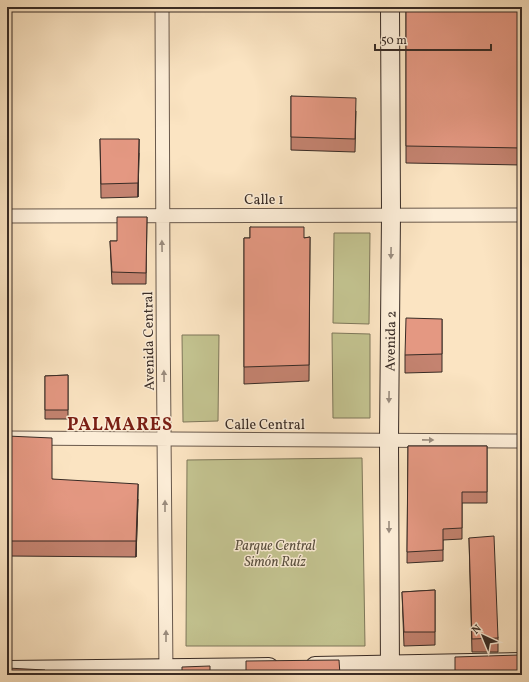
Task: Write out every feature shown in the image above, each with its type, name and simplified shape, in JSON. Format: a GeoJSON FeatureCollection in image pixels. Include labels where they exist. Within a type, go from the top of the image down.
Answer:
{"type":"FeatureCollection","features":[{"type":"Feature","properties":{"kind":"main road","name":"Avenida 2"},"geometry":{"type":"LineString","coordinates":[[390,7],[390,669]]}},
{"type":"Feature","properties":{"kind":"main road"},"geometry":{"type":"LineString","coordinates":[[7,670],[166,672],[294,666],[390,669],[522,662]]}},
{"type":"Feature","properties":{"kind":"street","name":"Avenida Central"},"geometry":{"type":"LineString","coordinates":[[162,7],[162,215],[166,672]]}},
{"type":"Feature","properties":{"kind":"street","name":"Calle 1"},"geometry":{"type":"LineString","coordinates":[[7,216],[391,214],[522,215]]}},
{"type":"Feature","properties":{"kind":"street","name":"Calle Central"},"geometry":{"type":"LineString","coordinates":[[7,438],[522,442]]}},
{"type":"Feature","properties":{"kind":"green space"},"geometry":{"type":"Polygon","coordinates":[[[334,233],[370,233],[369,324],[333,323],[334,233]]]}},
{"type":"Feature","properties":{"kind":"green space"},"geometry":{"type":"Polygon","coordinates":[[[332,333],[370,334],[370,418],[333,418],[332,333]]]}},
{"type":"Feature","properties":{"kind":"green space"},"geometry":{"type":"Polygon","coordinates":[[[182,335],[219,335],[218,421],[183,422],[182,335]]]}},
{"type":"Feature","properties":{"kind":"green space","name":"Parque Central Simón Ruíz"},"geometry":{"type":"Polygon","coordinates":[[[362,458],[365,646],[186,646],[187,460],[362,458]]]}},
{"type":"Feature","properties":{"kind":"building"},"geometry":{"type":"Polygon","coordinates":[[[406,7],[522,7],[522,148],[406,146],[406,7]]]}},
{"type":"Feature","properties":{"kind":"building"},"geometry":{"type":"Polygon","coordinates":[[[291,96],[356,98],[355,139],[291,137],[291,96]]]}},
{"type":"Feature","properties":{"kind":"building"},"geometry":{"type":"Polygon","coordinates":[[[100,139],[139,139],[138,183],[101,184],[100,139]]]}},
{"type":"Feature","properties":{"kind":"building"},"geometry":{"type":"Polygon","coordinates":[[[117,217],[147,217],[146,273],[112,272],[110,241],[117,241],[117,217]]]}},
{"type":"Feature","properties":{"kind":"building"},"geometry":{"type":"Polygon","coordinates":[[[250,227],[304,227],[304,238],[310,237],[309,365],[244,367],[244,238],[250,238],[250,227]]]}},
{"type":"Feature","properties":{"kind":"building"},"geometry":{"type":"Polygon","coordinates":[[[406,318],[442,319],[442,354],[405,355],[406,318]]]}},
{"type":"Feature","properties":{"kind":"building"},"geometry":{"type":"Polygon","coordinates":[[[68,375],[68,410],[45,410],[45,376],[68,375]]]}},
{"type":"Feature","properties":{"kind":"building"},"geometry":{"type":"Polygon","coordinates":[[[7,436],[52,438],[52,479],[138,484],[136,541],[7,541],[7,436]]]}},
{"type":"Feature","properties":{"kind":"building"},"geometry":{"type":"Polygon","coordinates":[[[408,446],[487,446],[487,492],[462,492],[462,528],[443,529],[443,550],[407,552],[408,446]]]}},
{"type":"Feature","properties":{"kind":"building"},"geometry":{"type":"Polygon","coordinates":[[[494,536],[498,638],[472,639],[469,538],[494,536]]]}},
{"type":"Feature","properties":{"kind":"building"},"geometry":{"type":"Polygon","coordinates":[[[435,590],[435,632],[404,632],[402,592],[435,590]]]}},
{"type":"Feature","properties":{"kind":"building"},"geometry":{"type":"Polygon","coordinates":[[[519,655],[520,675],[455,675],[455,657],[519,655]]]}},
{"type":"Feature","properties":{"kind":"building"},"geometry":{"type":"Polygon","coordinates":[[[339,660],[340,675],[246,675],[246,661],[339,660]]]}},
{"type":"Feature","properties":{"kind":"building"},"geometry":{"type":"Polygon","coordinates":[[[210,666],[210,675],[182,675],[182,667],[210,666]]]}},
{"type":"Feature","properties":{"kind":"building"},"geometry":{"type":"Polygon","coordinates":[[[7,668],[45,670],[45,675],[7,675],[7,668]]]}},
{"type":"Feature","properties":{"kind":"district","name":"PALMARES"},"geometry":{"type":"Point","coordinates":[120,424]}}]}
